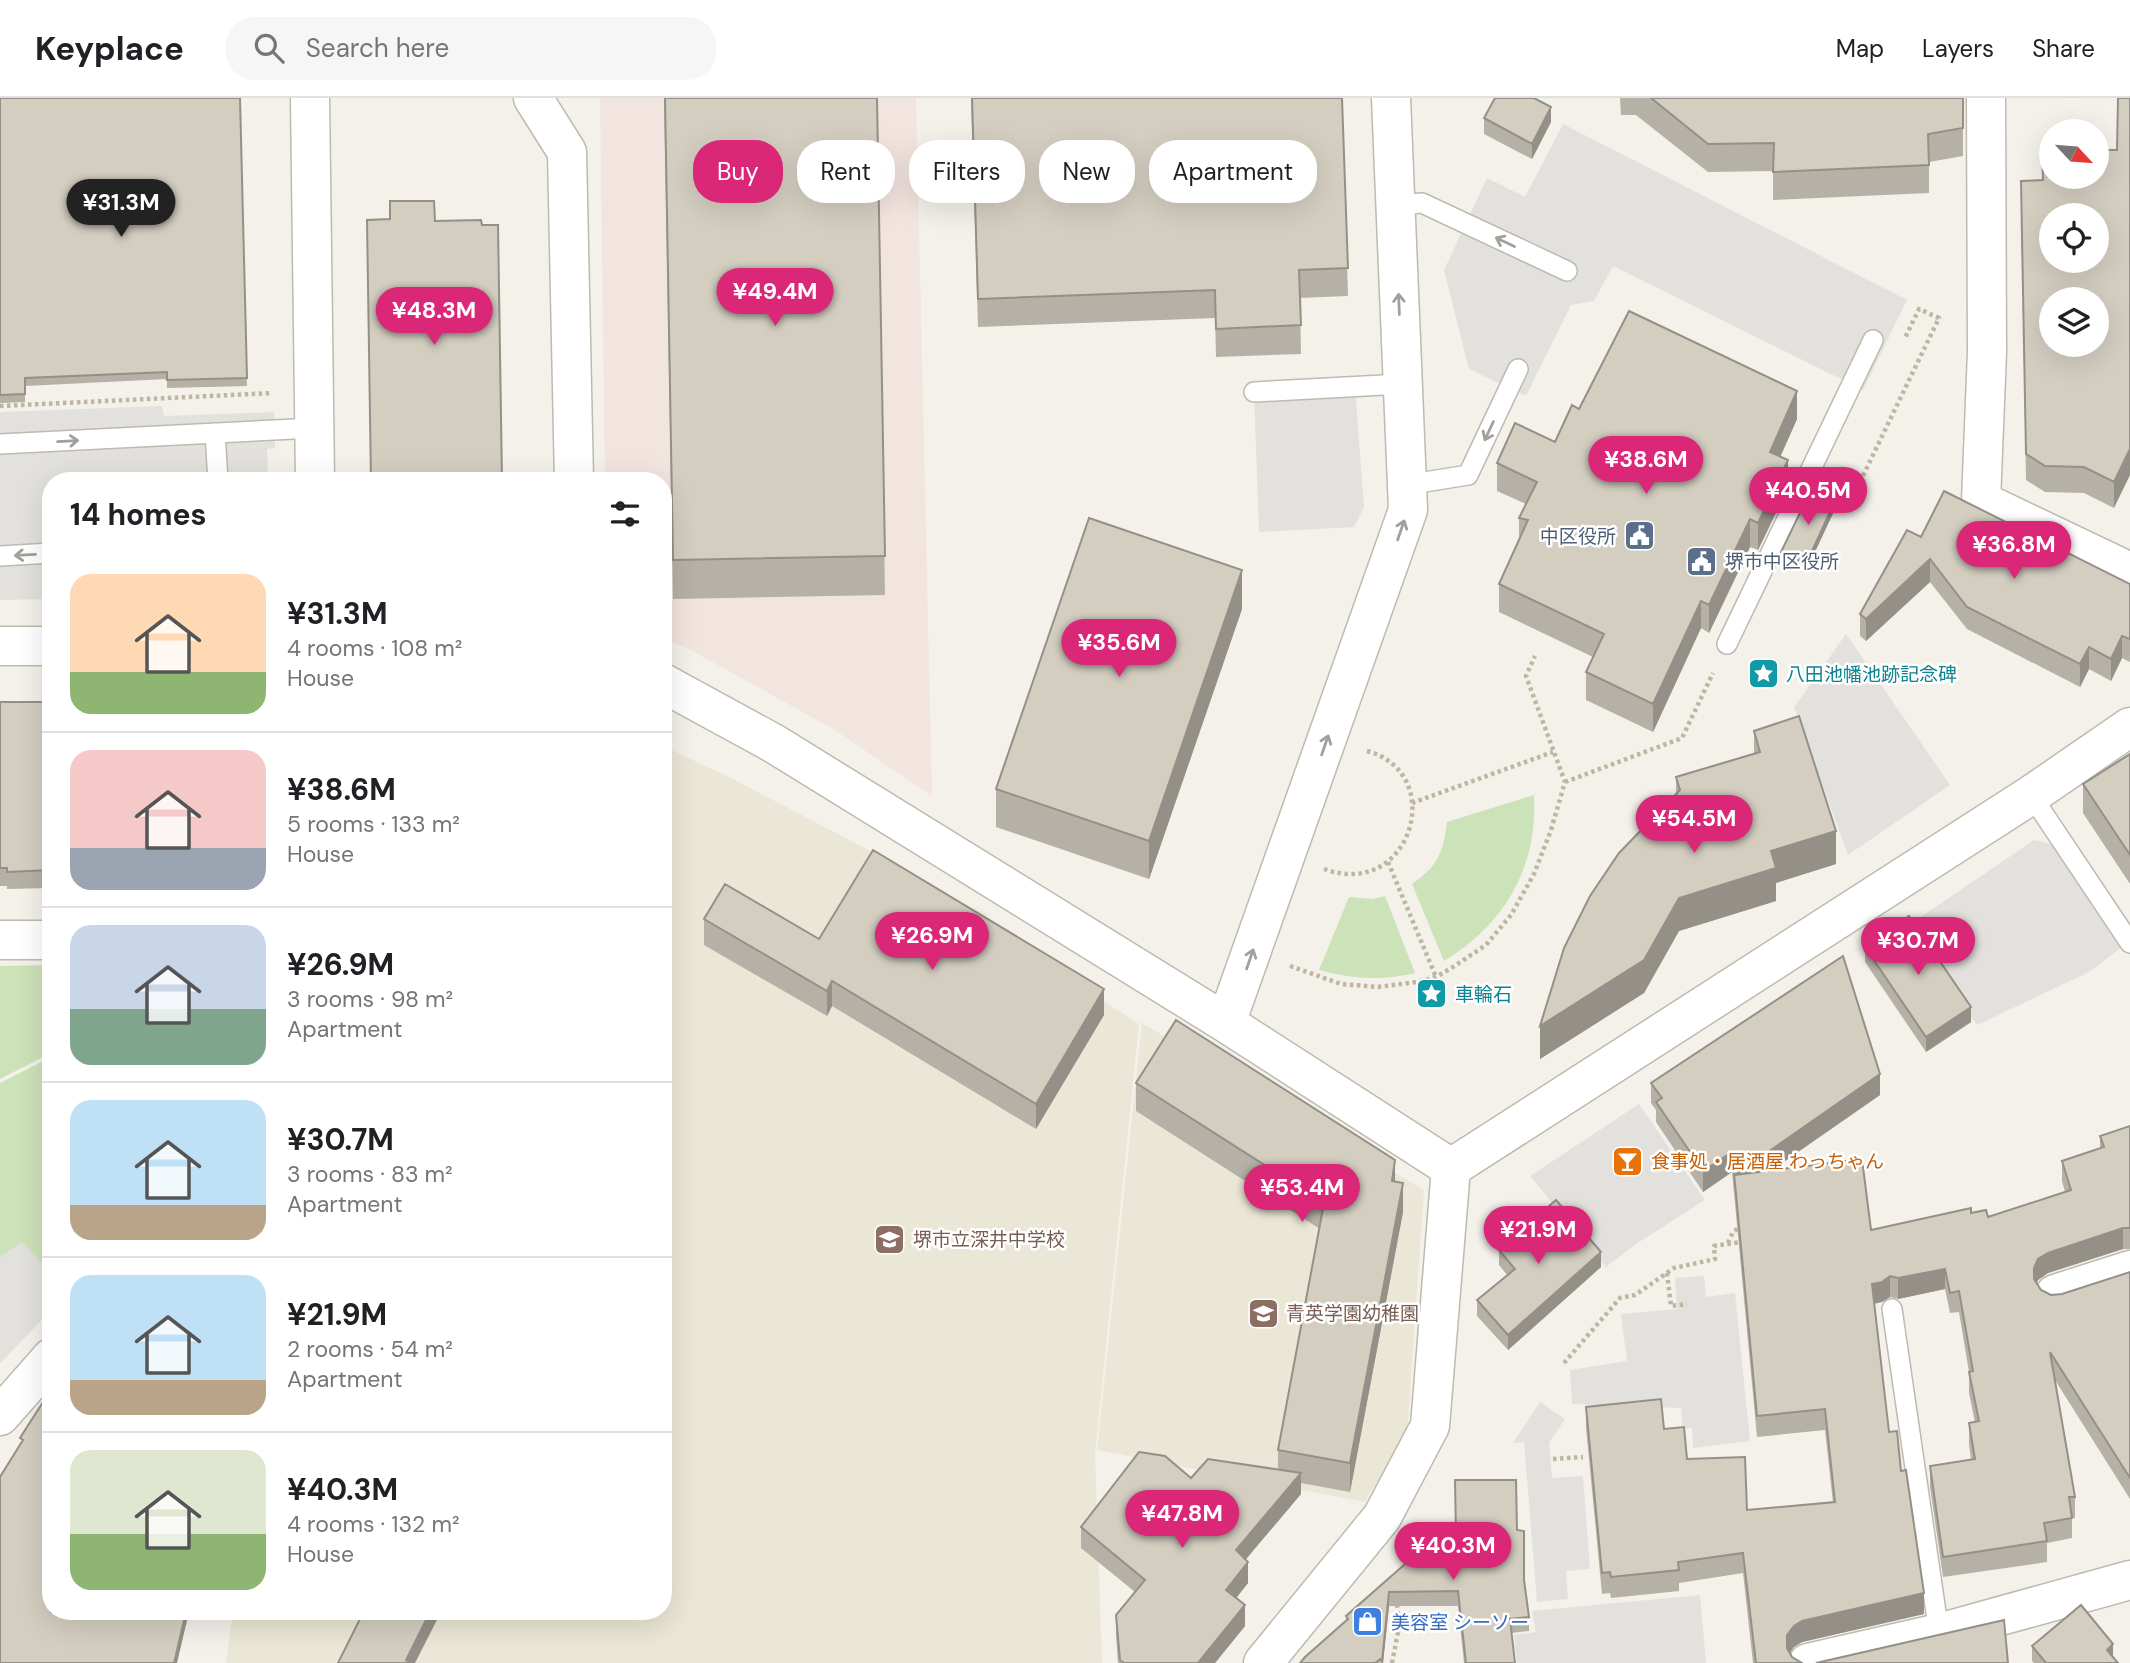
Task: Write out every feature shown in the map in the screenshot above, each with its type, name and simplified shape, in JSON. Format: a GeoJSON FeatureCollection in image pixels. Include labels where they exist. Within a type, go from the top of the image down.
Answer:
{"type":"FeatureCollection","features":[{"type":"Feature","properties":{"kind":"street"},"geometry":{"type":"LineString","coordinates":[[310,98],[315,472]]}},
{"type":"Feature","properties":{"kind":"street"},"geometry":{"type":"LineString","coordinates":[[533,98],[567,152],[574,472]]}},
{"type":"Feature","properties":{"kind":"street"},"geometry":{"type":"LineString","coordinates":[[1226,1023],[1408,510],[1391,98]]}},
{"type":"Feature","properties":{"kind":"street"},"geometry":{"type":"LineString","coordinates":[[1986,98],[1987,352],[1981,501],[2130,572]]}},
{"type":"Feature","properties":{"kind":"street"},"geometry":{"type":"LineString","coordinates":[[0,646],[42,646]]}},
{"type":"Feature","properties":{"kind":"street"},"geometry":{"type":"LineString","coordinates":[[672,688],[773,743],[1226,1023],[1451,1168]]}},
{"type":"Feature","properties":{"kind":"street"},"geometry":{"type":"LineString","coordinates":[[1451,1168],[2031,795],[2130,727]]}},
{"type":"Feature","properties":{"kind":"street"},"geometry":{"type":"LineString","coordinates":[[0,940],[42,940]]}},
{"type":"Feature","properties":{"kind":"street"},"geometry":{"type":"LineString","coordinates":[[1263,1663],[1382,1517],[1430,1426],[1451,1168]]}},
{"type":"Feature","properties":{"kind":"street"},"geometry":{"type":"LineString","coordinates":[[2055,1294],[2130,1270]]}},
{"type":"Feature","properties":{"kind":"street"},"geometry":{"type":"LineString","coordinates":[[0,1416],[42,1368]]}},
{"type":"Feature","properties":{"kind":"street"},"geometry":{"type":"LineString","coordinates":[[1808,1663],[1939,1633],[2130,1580]]}},
{"type":"Feature","properties":{"kind":"lane"},"geometry":{"type":"LineString","coordinates":[[1396,205],[1422,203],[1567,271]]}},
{"type":"Feature","properties":{"kind":"lane"},"geometry":{"type":"LineString","coordinates":[[1727,644],[1873,340]]}},
{"type":"Feature","properties":{"kind":"lane"},"geometry":{"type":"LineString","coordinates":[[1406,485],[1468,475],[1518,369]]}},
{"type":"Feature","properties":{"kind":"lane"},"geometry":{"type":"LineString","coordinates":[[1254,391],[1402,384]]}},
{"type":"Feature","properties":{"kind":"lane"},"geometry":{"type":"LineString","coordinates":[[0,444],[314,428]]}},
{"type":"Feature","properties":{"kind":"lane"},"geometry":{"type":"LineString","coordinates":[[215,433],[217,472]]}},
{"type":"Feature","properties":{"kind":"lane"},"geometry":{"type":"LineString","coordinates":[[0,556],[42,554]]}},
{"type":"Feature","properties":{"kind":"lane"},"geometry":{"type":"LineString","coordinates":[[2031,795],[2130,943]]}},
{"type":"Feature","properties":{"kind":"lane"},"geometry":{"type":"LineString","coordinates":[[1892,1309],[1939,1633]]}},
{"type":"Feature","properties":{"kind":"path"},"geometry":{"type":"LineString","coordinates":[[1859,484],[1939,318],[1919,309],[1902,344]]}},
{"type":"Feature","properties":{"kind":"path"},"geometry":{"type":"LineString","coordinates":[[0,406],[274,393]]}},
{"type":"Feature","properties":{"kind":"path"},"geometry":{"type":"LineString","coordinates":[[1565,782],[1682,738],[1727,644]]}},
{"type":"Feature","properties":{"kind":"path"},"geometry":{"type":"LineString","coordinates":[[1288,965],[1306,974],[1341,984],[1378,988],[1417,982],[1436,977],[1486,944],[1511,915],[1538,863],[1565,782],[1526,676],[1535,656]]}},
{"type":"Feature","properties":{"kind":"path"},"geometry":{"type":"LineString","coordinates":[[1320,867],[1337,874],[1355,875],[1373,871],[1388,862],[1400,850],[1408,836],[1413,820],[1412,803],[1400,773],[1375,753],[1359,749]]}},
{"type":"Feature","properties":{"kind":"path"},"geometry":{"type":"LineString","coordinates":[[1412,803],[1553,752]]}},
{"type":"Feature","properties":{"kind":"path"},"geometry":{"type":"LineString","coordinates":[[1388,862],[1436,977]]}},
{"type":"Feature","properties":{"kind":"path"},"geometry":{"type":"LineString","coordinates":[[1728,1244],[1733,1232],[1752,1219]]}},
{"type":"Feature","properties":{"kind":"path"},"geometry":{"type":"LineString","coordinates":[[1564,1363],[1620,1298],[1635,1295],[1674,1268],[1715,1259],[1714,1247],[1741,1242]]}},
{"type":"Feature","properties":{"kind":"path"},"geometry":{"type":"LineString","coordinates":[[1667,1273],[1671,1306],[1688,1304]]}},
{"type":"Feature","properties":{"kind":"path"},"geometry":{"type":"LineString","coordinates":[[1553,1459],[1583,1457]]}},
{"type":"Feature","properties":{"kind":"path"},"geometry":{"type":"LineString","coordinates":[[1392,1663],[1399,1627],[1397,1600]]}},
{"type":"Feature","properties":{"kind":"shaded area"},"geometry":{"type":"Polygon","coordinates":[[[600,98],[916,98],[917,140],[909,140],[909,203],[918,203],[932,796],[835,730],[689,649],[672,642],[672,472],[605,472],[600,98]]]}},
{"type":"Feature","properties":{"kind":"shaded area"},"geometry":{"type":"Polygon","coordinates":[[[1563,124],[1907,300],[1863,390],[1613,266],[1594,301],[1571,305],[1526,396],[1469,369],[1444,270],[1487,178],[1525,197],[1563,124]]]}},
{"type":"Feature","properties":{"kind":"shaded area"},"geometry":{"type":"Polygon","coordinates":[[[1355,387],[1364,507],[1354,527],[1259,532],[1254,392],[1355,387]]]}},
{"type":"Feature","properties":{"kind":"shaded area"},"geometry":{"type":"Polygon","coordinates":[[[162,406],[164,416],[274,412],[275,448],[267,449],[268,472],[42,472],[42,599],[0,600],[0,412],[162,406]]]}},
{"type":"Feature","properties":{"kind":"shaded area"},"geometry":{"type":"Polygon","coordinates":[[[1846,634],[1950,785],[1848,855],[1794,707],[1846,634]]]}},
{"type":"Feature","properties":{"kind":"shaded area","name":"堺市立深井中学校"},"geometry":{"type":"Polygon","coordinates":[[[672,750],[878,855],[1139,1024],[1095,1454],[1102,1663],[226,1663],[232,1620],[672,1620],[672,750]]]}},
{"type":"Feature","properties":{"kind":"shaded area"},"geometry":{"type":"Polygon","coordinates":[[[2034,840],[2054,845],[2122,947],[2089,972],[1977,1025],[1909,925],[2034,840]]]}},
{"type":"Feature","properties":{"kind":"shaded area","name":"青英学園幼稚園"},"geometry":{"type":"Polygon","coordinates":[[[1142,1023],[1424,1190],[1407,1436],[1364,1502],[1097,1450],[1142,1023]]]}},
{"type":"Feature","properties":{"kind":"shaded area"},"geometry":{"type":"Polygon","coordinates":[[[1639,1104],[1705,1200],[1636,1244],[1606,1267],[1530,1176],[1639,1104]]]}},
{"type":"Feature","properties":{"kind":"shaded area"},"geometry":{"type":"Polygon","coordinates":[[[22,1242],[42,1263],[42,1319],[0,1363],[0,1257],[22,1242]]]}},
{"type":"Feature","properties":{"kind":"shaded area"},"geometry":{"type":"Polygon","coordinates":[[[1704,1276],[1706,1297],[1735,1293],[1750,1441],[1693,1448],[1692,1428],[1683,1429],[1681,1408],[1572,1404],[1570,1370],[1627,1361],[1621,1314],[1677,1309],[1675,1278],[1704,1276]]]}},
{"type":"Feature","properties":{"kind":"shaded area"},"geometry":{"type":"Polygon","coordinates":[[[1540,1402],[1565,1419],[1549,1443],[1552,1478],[1583,1476],[1590,1569],[1566,1571],[1568,1599],[1537,1602],[1524,1442],[1513,1443],[1540,1402]]]}},
{"type":"Feature","properties":{"kind":"shaded area"},"geometry":{"type":"Polygon","coordinates":[[[1700,1595],[1706,1663],[1517,1663],[1514,1635],[1536,1632],[1532,1611],[1700,1595]]]}},
{"type":"Feature","properties":{"kind":"green space"},"geometry":{"type":"Polygon","coordinates":[[[1534,795],[1530,846],[1513,891],[1484,930],[1444,961],[1412,884],[1428,871],[1438,858],[1447,822],[1534,795]]]}},
{"type":"Feature","properties":{"kind":"green space"},"geometry":{"type":"Polygon","coordinates":[[[1385,896],[1415,973],[1367,978],[1319,970],[1349,897],[1372,899],[1385,896]]]}},
{"type":"Feature","properties":{"kind":"green space"},"geometry":{"type":"Polygon","coordinates":[[[42,965],[42,1058],[0,1079],[0,966],[42,965]]]}},
{"type":"Feature","properties":{"kind":"green space"},"geometry":{"type":"Polygon","coordinates":[[[42,1062],[42,1319],[0,1363],[0,1083],[42,1062]]]}},
{"type":"Feature","properties":{"kind":"building"},"geometry":{"type":"Polygon","coordinates":[[[0,98],[240,98],[247,378],[167,380],[167,372],[25,378],[25,394],[0,395],[0,98]]]}},
{"type":"Feature","properties":{"kind":"building"},"geometry":{"type":"Polygon","coordinates":[[[665,98],[877,98],[878,140],[797,140],[797,203],[879,203],[885,556],[673,560],[665,98]]]}},
{"type":"Feature","properties":{"kind":"building"},"geometry":{"type":"Polygon","coordinates":[[[972,98],[1342,98],[1348,268],[1299,270],[1301,325],[1216,329],[1215,290],[978,299],[975,203],[1025,203],[1025,140],[973,140],[972,98]]]}},
{"type":"Feature","properties":{"kind":"building"},"geometry":{"type":"Polygon","coordinates":[[[1495,98],[1534,98],[1551,107],[1532,144],[1484,118],[1495,98]]]}},
{"type":"Feature","properties":{"kind":"building"},"geometry":{"type":"Polygon","coordinates":[[[1651,98],[1963,98],[1963,128],[1928,134],[1929,165],[1773,172],[1774,143],[1708,144],[1651,98]]]}},
{"type":"Feature","properties":{"kind":"building"},"geometry":{"type":"Polygon","coordinates":[[[2118,98],[2130,98],[2130,449],[2114,482],[2084,467],[2045,466],[2026,454],[2021,181],[2039,180],[2039,189],[2109,189],[2109,150],[2117,150],[2118,98]]]}},
{"type":"Feature","properties":{"kind":"building"},"geometry":{"type":"Polygon","coordinates":[[[390,201],[434,201],[435,221],[481,220],[482,225],[498,225],[502,472],[371,472],[367,220],[390,219],[390,201]]]}},
{"type":"Feature","properties":{"kind":"building","name":"中区役所"},"geometry":{"type":"Polygon","coordinates":[[[1629,311],[1797,391],[1770,452],[1788,460],[1758,523],[1750,519],[1709,605],[1701,601],[1653,704],[1586,672],[1604,634],[1499,584],[1528,520],[1519,518],[1537,482],[1497,463],[1515,423],[1555,442],[1572,405],[1579,409],[1629,311]]]}},
{"type":"Feature","properties":{"kind":"building"},"geometry":{"type":"Polygon","coordinates":[[[1811,490],[1835,501],[1806,564],[1781,552],[1811,490]]]}},
{"type":"Feature","properties":{"kind":"building"},"geometry":{"type":"Polygon","coordinates":[[[1944,491],[2130,584],[2130,639],[2122,636],[2111,659],[2089,647],[2080,664],[1967,607],[1930,559],[1866,619],[1860,614],[1907,530],[1921,537],[1944,491]]]}},
{"type":"Feature","properties":{"kind":"building"},"geometry":{"type":"Polygon","coordinates":[[[1089,518],[1242,570],[1149,841],[996,789],[1089,518]]]}},
{"type":"Feature","properties":{"kind":"building"},"geometry":{"type":"Polygon","coordinates":[[[0,702],[42,702],[42,870],[7,872],[7,868],[0,868],[0,702]]]}},
{"type":"Feature","properties":{"kind":"building"},"geometry":{"type":"Polygon","coordinates":[[[1799,716],[1836,831],[1771,851],[1776,868],[1679,898],[1644,960],[1540,1026],[1564,948],[1590,896],[1619,853],[1680,790],[1676,777],[1760,752],[1754,731],[1799,716]]]}},
{"type":"Feature","properties":{"kind":"building"},"geometry":{"type":"Polygon","coordinates":[[[2130,754],[2130,855],[2083,784],[2130,754]]]}},
{"type":"Feature","properties":{"kind":"building"},"geometry":{"type":"Polygon","coordinates":[[[873,850],[1104,989],[1036,1104],[832,981],[827,991],[704,919],[725,884],[819,939],[873,850]]]}},
{"type":"Feature","properties":{"kind":"building"},"geometry":{"type":"Polygon","coordinates":[[[1909,916],[1971,1007],[1926,1037],[1865,947],[1909,916]]]}},
{"type":"Feature","properties":{"kind":"building"},"geometry":{"type":"Polygon","coordinates":[[[1843,956],[1880,1074],[1735,1175],[1862,1159],[1871,1230],[1971,1208],[1971,1213],[1986,1210],[1988,1217],[2071,1190],[2062,1161],[2104,1147],[2100,1136],[2130,1126],[2130,1228],[2048,1253],[2038,1259],[2034,1268],[2034,1279],[2041,1290],[2051,1295],[2062,1294],[2130,1272],[2130,1478],[2050,1352],[2075,1497],[2069,1497],[2072,1518],[2044,1523],[2047,1541],[1943,1557],[1930,1466],[1975,1459],[1969,1423],[1979,1421],[1969,1372],[1973,1371],[1959,1291],[1950,1293],[1945,1269],[1898,1278],[1890,1276],[1882,1282],[1872,1284],[1889,1432],[1897,1431],[1901,1471],[1906,1470],[1924,1593],[1802,1621],[1787,1635],[1787,1648],[1792,1657],[1802,1663],[1756,1663],[1743,1553],[1678,1562],[1679,1570],[1611,1577],[1610,1572],[1602,1573],[1586,1407],[1661,1399],[1664,1429],[1684,1427],[1687,1459],[1745,1457],[1747,1510],[1835,1502],[1825,1409],[1757,1416],[1732,1152],[1703,1171],[1656,1102],[1662,1098],[1651,1083],[1843,956]]]}},
{"type":"Feature","properties":{"kind":"building"},"geometry":{"type":"Polygon","coordinates":[[[1176,1020],[1395,1160],[1392,1181],[1403,1183],[1350,1463],[1278,1450],[1324,1203],[1136,1083],[1176,1020]]]}},
{"type":"Feature","properties":{"kind":"building"},"geometry":{"type":"Polygon","coordinates":[[[1556,1200],[1601,1252],[1508,1335],[1477,1300],[1515,1269],[1499,1250],[1556,1200]]]}},
{"type":"Feature","properties":{"kind":"building"},"geometry":{"type":"Polygon","coordinates":[[[42,1404],[42,1620],[184,1620],[174,1663],[0,1663],[0,1477],[23,1440],[20,1438],[42,1404]]]}},
{"type":"Feature","properties":{"kind":"building"},"geometry":{"type":"Polygon","coordinates":[[[1139,1452],[1165,1456],[1191,1478],[1208,1459],[1301,1473],[1236,1550],[1248,1562],[1226,1590],[1245,1605],[1198,1663],[1124,1663],[1120,1660],[1116,1615],[1145,1580],[1081,1527],[1139,1452]]]}},
{"type":"Feature","properties":{"kind":"building"},"geometry":{"type":"Polygon","coordinates":[[[1455,1480],[1516,1480],[1517,1530],[1524,1531],[1524,1580],[1529,1617],[1510,1619],[1515,1663],[1466,1663],[1458,1591],[1389,1592],[1382,1661],[1300,1663],[1348,1619],[1346,1616],[1438,1535],[1456,1535],[1455,1480]]]}},
{"type":"Feature","properties":{"kind":"building"},"geometry":{"type":"Polygon","coordinates":[[[2081,1605],[2113,1644],[2107,1650],[2118,1663],[2046,1663],[2032,1646],[2081,1605]]]}},
{"type":"Feature","properties":{"kind":"building"},"geometry":{"type":"Polygon","coordinates":[[[360,1620],[426,1620],[406,1660],[411,1663],[338,1663],[360,1620]]]}},
{"type":"Feature","properties":{"kind":"building"},"geometry":{"type":"Polygon","coordinates":[[[2004,1620],[2008,1663],[1816,1663],[2004,1620]]]}},
{"type":"Feature","properties":{"kind":"place","name":"中区役所"},"geometry":{"type":"Point","coordinates":[1639,536]}},
{"type":"Feature","properties":{"kind":"place","name":"堺市中区役所"},"geometry":{"type":"Point","coordinates":[1702,561]}},
{"type":"Feature","properties":{"kind":"place","name":"八田池幡池跡記念碑"},"geometry":{"type":"Point","coordinates":[1763,674]}},
{"type":"Feature","properties":{"kind":"place","name":"車輪石"},"geometry":{"type":"Point","coordinates":[1432,994]}},
{"type":"Feature","properties":{"kind":"place","name":"食事処・居酒屋 わっちゃん"},"geometry":{"type":"Point","coordinates":[1628,1161]}},
{"type":"Feature","properties":{"kind":"place","name":"堺市立深井中学校"},"geometry":{"type":"Point","coordinates":[890,1239]}},
{"type":"Feature","properties":{"kind":"place","name":"青英学園幼稚園"},"geometry":{"type":"Point","coordinates":[1263,1313]}},
{"type":"Feature","properties":{"kind":"place","name":"美容室 シーソー"},"geometry":{"type":"Point","coordinates":[1368,1622]}}]}
